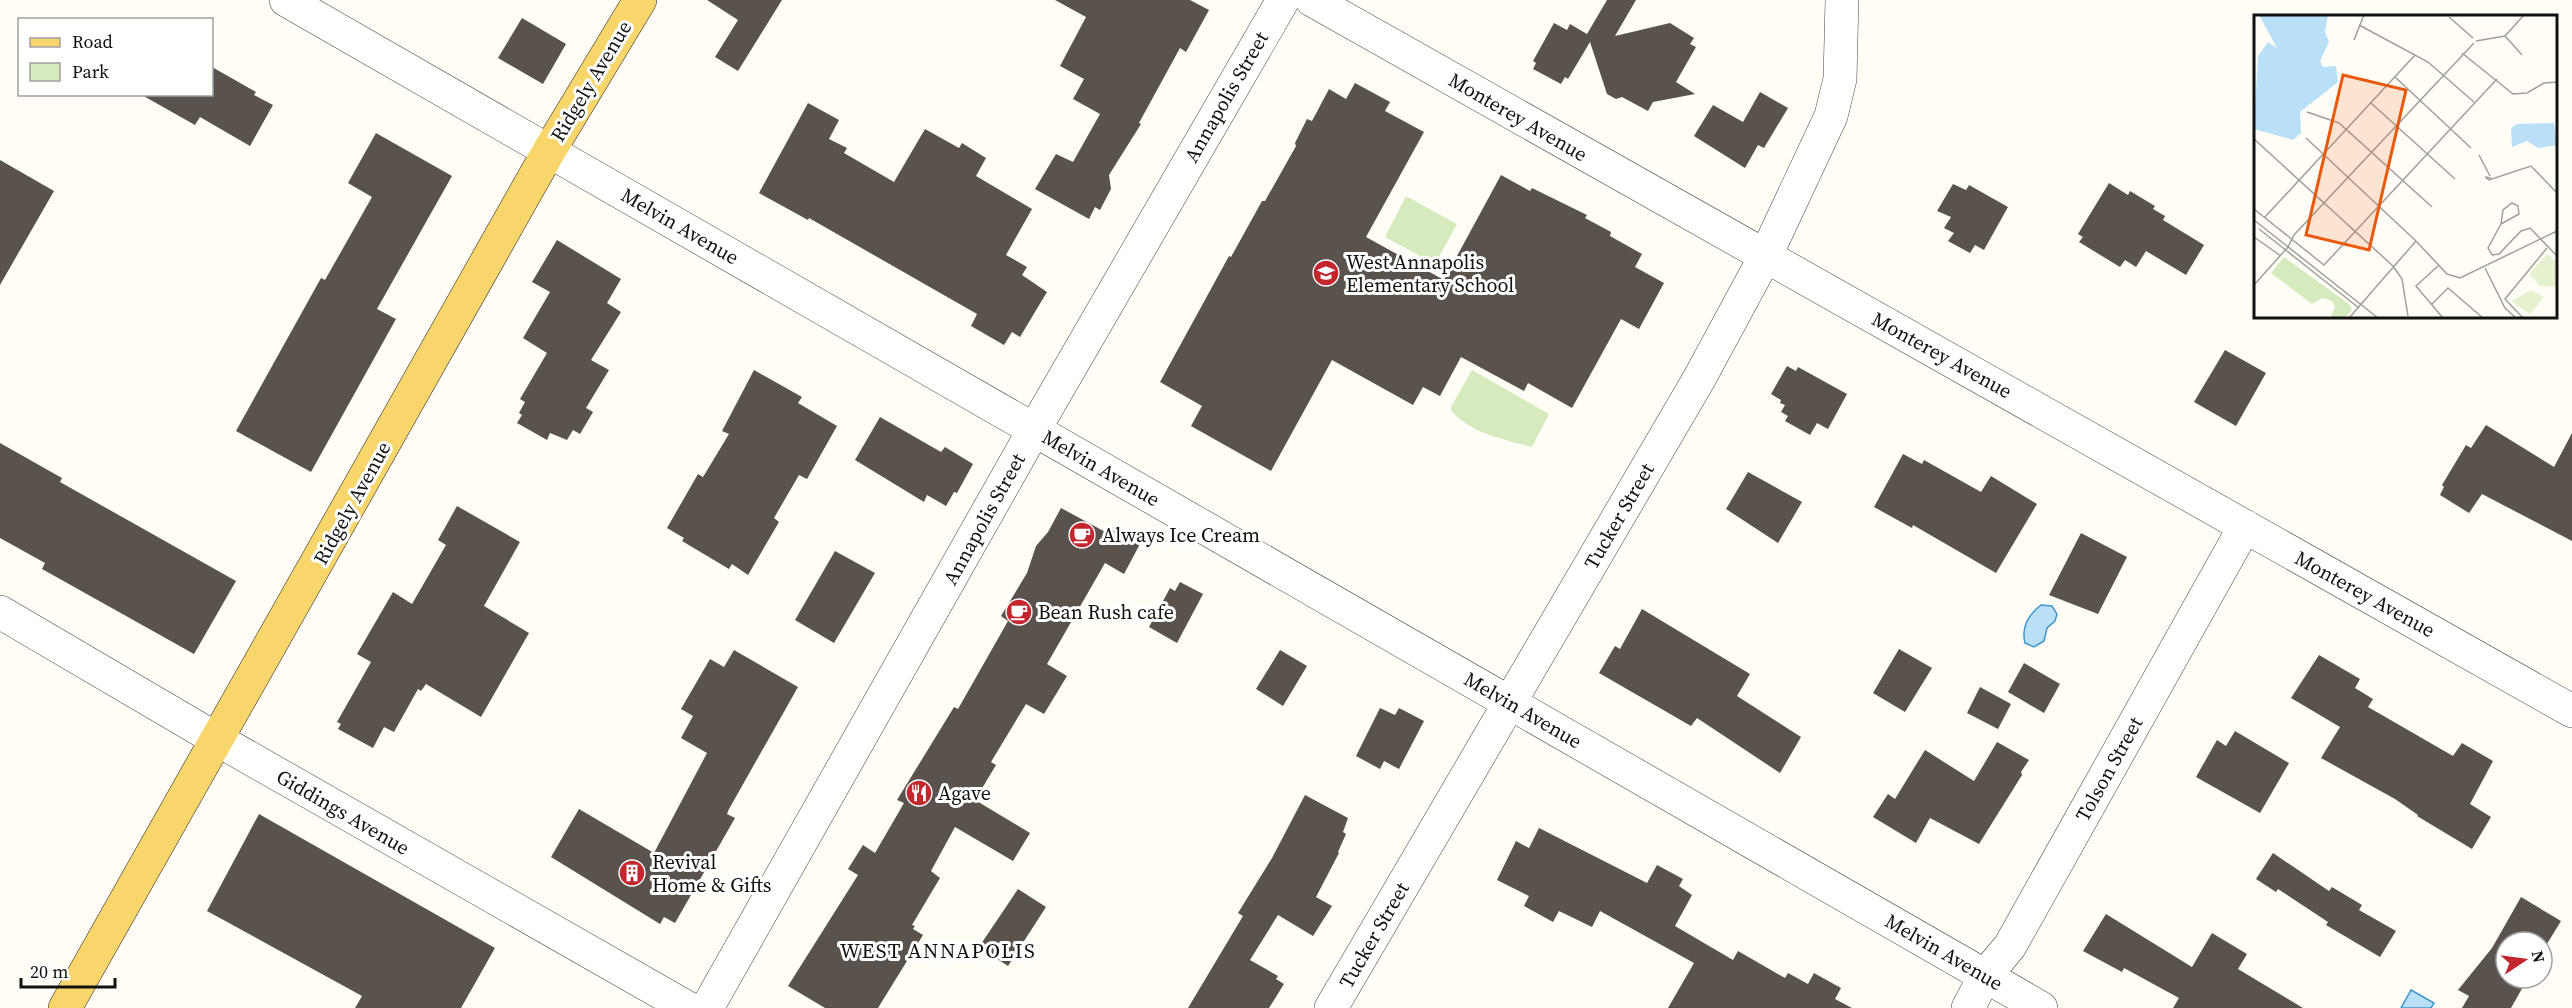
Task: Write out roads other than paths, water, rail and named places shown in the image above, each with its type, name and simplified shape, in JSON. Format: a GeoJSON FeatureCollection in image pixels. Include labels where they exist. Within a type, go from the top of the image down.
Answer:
{"type":"FeatureCollection","features":[{"type":"Feature","properties":{"kind":"main road","name":"Ridgely Avenue"},"geometry":{"type":"LineString","coordinates":[[65,1008],[549,151],[640,0]]}},
{"type":"Feature","properties":{"kind":"street","name":"Melvin Avenue"},"geometry":{"type":"LineString","coordinates":[[286,0],[2041,1008]]}},
{"type":"Feature","properties":{"kind":"street","name":"Annapolis Street"},"geometry":{"type":"LineString","coordinates":[[707,1008],[1034,430],[1283,0]]}},
{"type":"Feature","properties":{"kind":"street","name":"Monterey Avenue"},"geometry":{"type":"LineString","coordinates":[[1312,0],[2572,711]]}},
{"type":"Feature","properties":{"kind":"street","name":"Tucker Street"},"geometry":{"type":"LineString","coordinates":[[1332,1008],[1699,379],[1765,257],[1831,116],[1840,79],[1842,0]]}},
{"type":"Feature","properties":{"kind":"street","name":"Tolson Street"},"geometry":{"type":"LineString","coordinates":[[1968,1008],[1985,976],[2010,946],[2245,526]]}},
{"type":"Feature","properties":{"kind":"street","name":"Giddings Avenue"},"geometry":{"type":"LineString","coordinates":[[0,612],[218,740],[688,1008]]}},
{"type":"Feature","properties":{"kind":"water"},"geometry":{"type":"Polygon","coordinates":[[[2041,605],[2052,606],[2057,614],[2055,621],[2047,628],[2044,641],[2034,647],[2025,643],[2024,632],[2029,617],[2041,605]]]}},
{"type":"Feature","properties":{"kind":"water"},"geometry":{"type":"Polygon","coordinates":[[[2411,990],[2434,1003],[2431,1008],[2401,1008],[2411,990]]]}},
{"type":"Feature","properties":{"kind":"place","name":"West Annapolis Elementary School"},"geometry":{"type":"Point","coordinates":[1326,273]}},
{"type":"Feature","properties":{"kind":"place","name":"Always Ice Cream"},"geometry":{"type":"Point","coordinates":[1082,535]}},
{"type":"Feature","properties":{"kind":"place","name":"Bean Rush cafe"},"geometry":{"type":"Point","coordinates":[1019,612]}},
{"type":"Feature","properties":{"kind":"place","name":"Agave"},"geometry":{"type":"Point","coordinates":[919,793]}},
{"type":"Feature","properties":{"kind":"place","name":"Revival Home & Gifts"},"geometry":{"type":"Point","coordinates":[632,873]}},
{"type":"Feature","properties":{"kind":"district","name":"WEST ANNAPOLIS"},"geometry":{"type":"Point","coordinates":[938,950]}}]}
